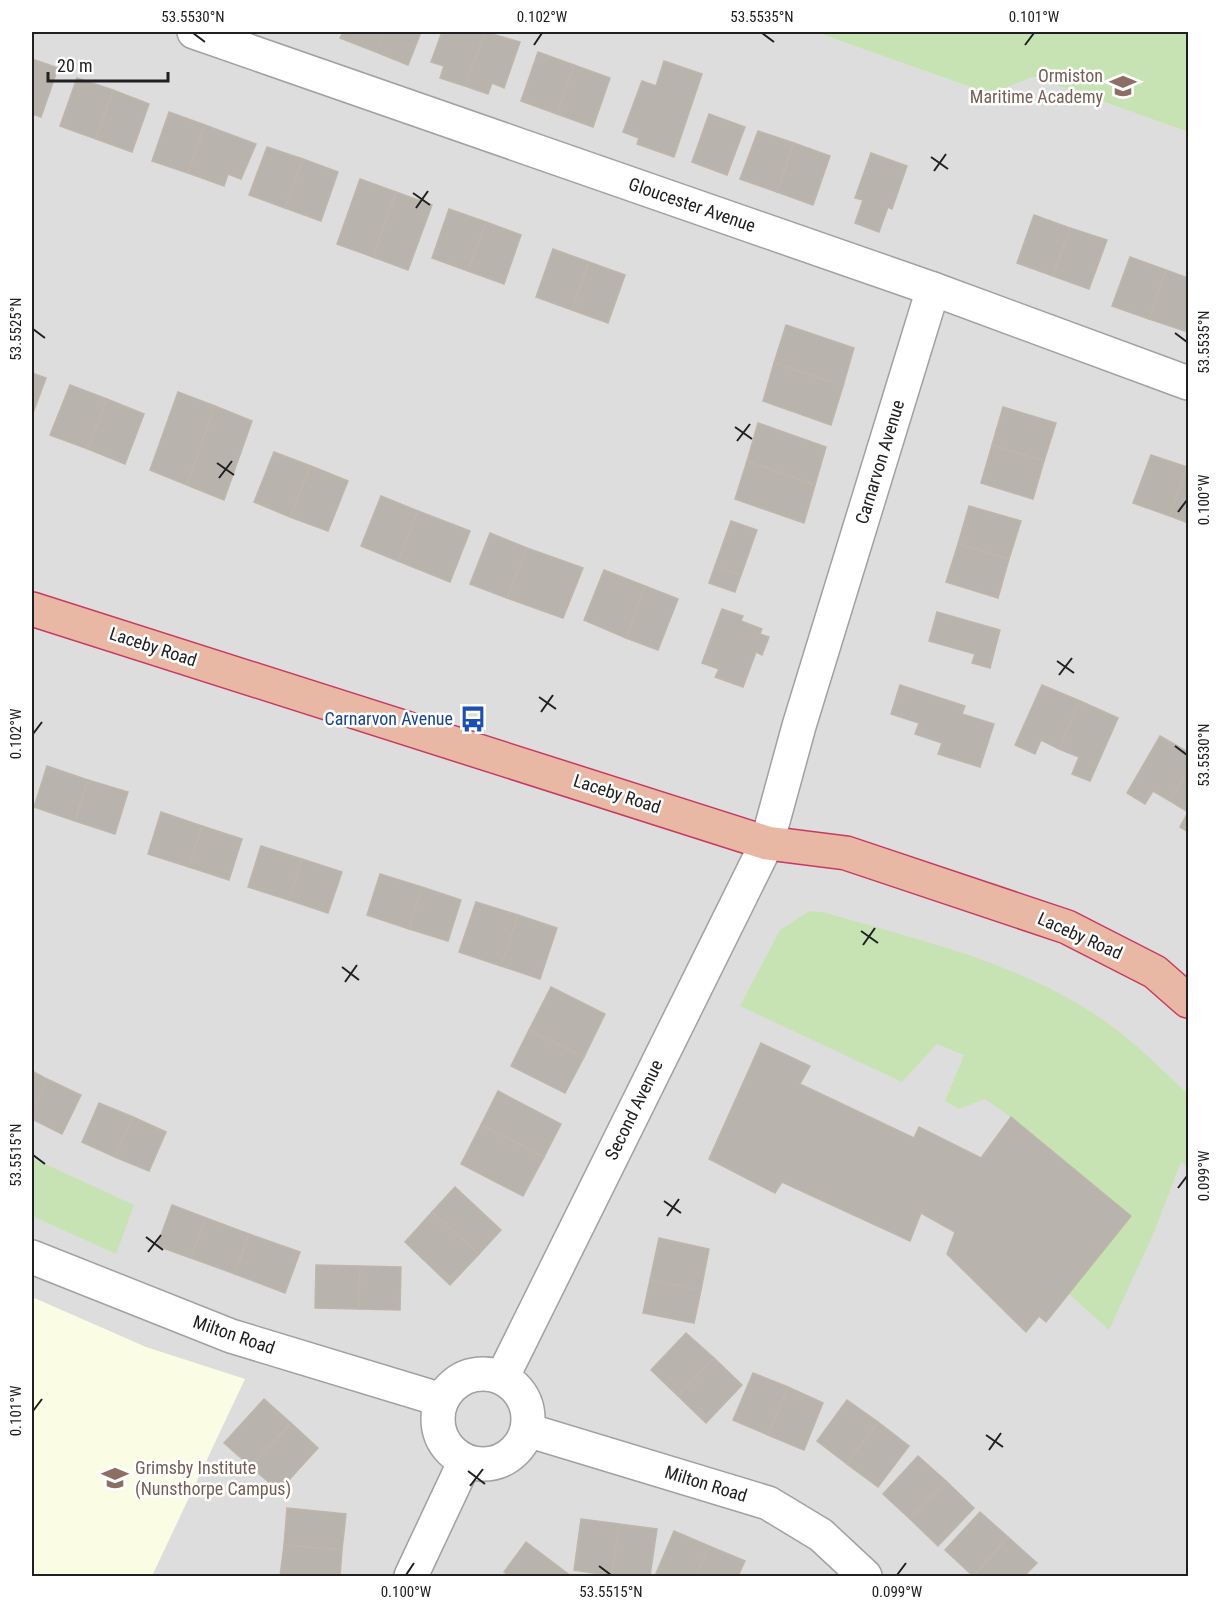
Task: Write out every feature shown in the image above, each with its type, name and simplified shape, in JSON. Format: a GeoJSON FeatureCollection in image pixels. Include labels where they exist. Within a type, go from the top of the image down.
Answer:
{"type":"FeatureCollection","features":[{"type":"Feature","properties":{"kind":"highway","name":"Laceby Road"},"geometry":{"type":"LineString","coordinates":[[32,609],[767,843],[846,853],[1067,927],[1155,972],[1188,1001]]}},
{"type":"Feature","properties":{"kind":"street","name":"Gloucester Avenue"},"geometry":{"type":"LineString","coordinates":[[194,32],[933,289],[1188,383]]}},
{"type":"Feature","properties":{"kind":"street","name":"Carnarvon Avenue"},"geometry":{"type":"LineString","coordinates":[[767,843],[799,726],[933,289]]}},
{"type":"Feature","properties":{"kind":"street","name":"Second Avenue"},"geometry":{"type":"LineString","coordinates":[[502,1378],[767,843]]}},
{"type":"Feature","properties":{"kind":"street","name":"Milton Road"},"geometry":{"type":"LineString","coordinates":[[32,1257],[231,1336],[442,1400]]}},
{"type":"Feature","properties":{"kind":"street"},"geometry":{"type":"LineString","coordinates":[[482,1374],[502,1378],[516,1387],[524,1399],[528,1414],[527,1430],[521,1444],[507,1458],[492,1464],[465,1461],[452,1452],[441,1437],[438,1421],[442,1400],[451,1387],[466,1377],[482,1374]]}},
{"type":"Feature","properties":{"kind":"street","name":"Milton Road"},"geometry":{"type":"LineString","coordinates":[[527,1430],[768,1503],[821,1535],[865,1576]]}},
{"type":"Feature","properties":{"kind":"street"},"geometry":{"type":"LineString","coordinates":[[411,1576],[465,1461]]}},
{"type":"Feature","properties":{"kind":"shaded area"},"geometry":{"type":"Polygon","coordinates":[[[32,32],[815,32],[990,94],[1033,77],[1188,132],[1188,1576],[32,1576],[32,32]]]}},
{"type":"Feature","properties":{"kind":"shaded area","name":"Grimsby Institute (Nunsthorpe Campus)"},"geometry":{"type":"Polygon","coordinates":[[[32,1297],[146,1347],[245,1379],[152,1576],[32,1576],[32,1297]]]}},
{"type":"Feature","properties":{"kind":"green space","name":"Ormiston Maritime Academy"},"geometry":{"type":"Polygon","coordinates":[[[815,32],[1188,32],[1188,132],[1033,77],[990,94],[815,32]]]}},
{"type":"Feature","properties":{"kind":"green space"},"geometry":{"type":"Polygon","coordinates":[[[809,911],[823,912],[969,955],[1041,984],[1074,1001],[1117,1030],[1188,1094],[1188,1168],[1181,1162],[1152,1237],[1109,1330],[1069,1294],[1131,1216],[1011,1117],[985,1099],[959,1109],[945,1101],[964,1055],[937,1044],[902,1082],[740,1006],[780,930],[809,911]]]}},
{"type":"Feature","properties":{"kind":"green space"},"geometry":{"type":"Polygon","coordinates":[[[32,1158],[134,1205],[116,1254],[32,1216],[32,1158]]]}},
{"type":"Feature","properties":{"kind":"building"},"geometry":{"type":"Polygon","coordinates":[[[343,32],[384,32],[376,52],[340,38],[343,32]]]}},
{"type":"Feature","properties":{"kind":"building"},"geometry":{"type":"Polygon","coordinates":[[[384,32],[421,32],[408,65],[376,52],[384,32]]]}},
{"type":"Feature","properties":{"kind":"building"},"geometry":{"type":"Polygon","coordinates":[[[442,32],[485,32],[465,86],[440,78],[444,66],[431,62],[442,32]]]}},
{"type":"Feature","properties":{"kind":"building"},"geometry":{"type":"Polygon","coordinates":[[[485,32],[520,42],[504,88],[492,83],[488,94],[465,86],[485,32]]]}},
{"type":"Feature","properties":{"kind":"building"},"geometry":{"type":"Polygon","coordinates":[[[538,52],[574,65],[557,114],[521,101],[538,52]]]}},
{"type":"Feature","properties":{"kind":"building"},"geometry":{"type":"Polygon","coordinates":[[[32,59],[58,68],[41,117],[32,114],[32,59]]]}},
{"type":"Feature","properties":{"kind":"building"},"geometry":{"type":"Polygon","coordinates":[[[664,61],[702,74],[674,157],[637,144],[639,138],[623,132],[642,81],[656,86],[664,61]]]}},
{"type":"Feature","properties":{"kind":"building"},"geometry":{"type":"Polygon","coordinates":[[[574,65],[610,78],[593,127],[557,114],[574,65]]]}},
{"type":"Feature","properties":{"kind":"building"},"geometry":{"type":"Polygon","coordinates":[[[77,78],[113,90],[96,139],[60,126],[77,78]]]}},
{"type":"Feature","properties":{"kind":"building"},"geometry":{"type":"Polygon","coordinates":[[[113,90],[149,104],[132,152],[96,139],[113,90]]]}},
{"type":"Feature","properties":{"kind":"building"},"geometry":{"type":"Polygon","coordinates":[[[169,112],[205,125],[188,173],[152,161],[169,112]]]}},
{"type":"Feature","properties":{"kind":"building"},"geometry":{"type":"Polygon","coordinates":[[[709,114],[745,127],[727,175],[692,162],[709,114]]]}},
{"type":"Feature","properties":{"kind":"building"},"geometry":{"type":"Polygon","coordinates":[[[205,125],[256,144],[241,179],[228,174],[224,186],[188,173],[205,125]]]}},
{"type":"Feature","properties":{"kind":"building"},"geometry":{"type":"Polygon","coordinates":[[[758,131],[794,143],[777,192],[740,179],[758,131]]]}},
{"type":"Feature","properties":{"kind":"building"},"geometry":{"type":"Polygon","coordinates":[[[794,143],[830,156],[813,205],[777,192],[794,143]]]}},
{"type":"Feature","properties":{"kind":"building"},"geometry":{"type":"Polygon","coordinates":[[[267,147],[303,159],[285,208],[249,195],[267,147]]]}},
{"type":"Feature","properties":{"kind":"building"},"geometry":{"type":"Polygon","coordinates":[[[871,153],[907,166],[892,209],[888,207],[879,232],[855,223],[863,200],[855,198],[871,153]]]}},
{"type":"Feature","properties":{"kind":"building"},"geometry":{"type":"Polygon","coordinates":[[[303,159],[338,172],[321,221],[285,208],[303,159]]]}},
{"type":"Feature","properties":{"kind":"building"},"geometry":{"type":"Polygon","coordinates":[[[360,179],[396,192],[373,257],[337,244],[360,179]]]}},
{"type":"Feature","properties":{"kind":"building"},"geometry":{"type":"Polygon","coordinates":[[[396,192],[432,205],[408,270],[373,257],[396,192]]]}},
{"type":"Feature","properties":{"kind":"building"},"geometry":{"type":"Polygon","coordinates":[[[449,209],[486,222],[468,271],[432,258],[449,209]]]}},
{"type":"Feature","properties":{"kind":"building"},"geometry":{"type":"Polygon","coordinates":[[[1034,215],[1070,228],[1053,276],[1017,263],[1034,215]]]}},
{"type":"Feature","properties":{"kind":"building"},"geometry":{"type":"Polygon","coordinates":[[[486,222],[521,235],[504,284],[468,271],[486,222]]]}},
{"type":"Feature","properties":{"kind":"building"},"geometry":{"type":"Polygon","coordinates":[[[1070,228],[1107,240],[1089,289],[1053,276],[1070,228]]]}},
{"type":"Feature","properties":{"kind":"building"},"geometry":{"type":"Polygon","coordinates":[[[553,249],[589,262],[572,310],[536,297],[553,249]]]}},
{"type":"Feature","properties":{"kind":"building"},"geometry":{"type":"Polygon","coordinates":[[[1130,257],[1166,270],[1149,319],[1112,306],[1130,257]]]}},
{"type":"Feature","properties":{"kind":"building"},"geometry":{"type":"Polygon","coordinates":[[[589,262],[625,275],[608,323],[572,310],[589,262]]]}},
{"type":"Feature","properties":{"kind":"building"},"geometry":{"type":"Polygon","coordinates":[[[1166,270],[1188,278],[1188,321],[1185,331],[1149,319],[1166,270]]]}},
{"type":"Feature","properties":{"kind":"building"},"geometry":{"type":"Polygon","coordinates":[[[786,325],[854,348],[843,386],[774,363],[786,325]]]}},
{"type":"Feature","properties":{"kind":"building"},"geometry":{"type":"Polygon","coordinates":[[[774,363],[843,386],[831,425],[763,401],[774,363]]]}},
{"type":"Feature","properties":{"kind":"building"},"geometry":{"type":"Polygon","coordinates":[[[32,373],[46,378],[32,416],[32,373]]]}},
{"type":"Feature","properties":{"kind":"building"},"geometry":{"type":"Polygon","coordinates":[[[70,385],[107,399],[88,449],[50,435],[70,385]]]}},
{"type":"Feature","properties":{"kind":"building"},"geometry":{"type":"Polygon","coordinates":[[[178,392],[215,406],[187,485],[150,470],[178,392]]]}},
{"type":"Feature","properties":{"kind":"building"},"geometry":{"type":"Polygon","coordinates":[[[107,399],[144,414],[125,464],[88,449],[107,399]]]}},
{"type":"Feature","properties":{"kind":"building"},"geometry":{"type":"Polygon","coordinates":[[[215,406],[252,421],[224,500],[187,485],[215,406]]]}},
{"type":"Feature","properties":{"kind":"building"},"geometry":{"type":"Polygon","coordinates":[[[1003,407],[1056,423],[1044,461],[992,445],[1003,407]]]}},
{"type":"Feature","properties":{"kind":"building"},"geometry":{"type":"Polygon","coordinates":[[[758,423],[826,447],[815,485],[747,461],[758,423]]]}},
{"type":"Feature","properties":{"kind":"building"},"geometry":{"type":"Polygon","coordinates":[[[992,445],[1044,461],[1033,499],[981,483],[992,445]]]}},
{"type":"Feature","properties":{"kind":"building"},"geometry":{"type":"Polygon","coordinates":[[[274,452],[311,466],[290,517],[254,502],[274,452]]]}},
{"type":"Feature","properties":{"kind":"building"},"geometry":{"type":"Polygon","coordinates":[[[1151,455],[1187,467],[1170,516],[1133,503],[1151,455]]]}},
{"type":"Feature","properties":{"kind":"building"},"geometry":{"type":"Polygon","coordinates":[[[747,461],[815,485],[804,523],[735,499],[747,461]]]}},
{"type":"Feature","properties":{"kind":"building"},"geometry":{"type":"Polygon","coordinates":[[[311,466],[348,481],[328,531],[290,517],[311,466]]]}},
{"type":"Feature","properties":{"kind":"building"},"geometry":{"type":"Polygon","coordinates":[[[1188,468],[1188,523],[1170,516],[1188,468]]]}},
{"type":"Feature","properties":{"kind":"building"},"geometry":{"type":"Polygon","coordinates":[[[381,496],[418,511],[398,561],[361,546],[381,496]]]}},
{"type":"Feature","properties":{"kind":"building"},"geometry":{"type":"Polygon","coordinates":[[[969,506],[1021,521],[1009,559],[958,544],[969,506]]]}},
{"type":"Feature","properties":{"kind":"building"},"geometry":{"type":"Polygon","coordinates":[[[418,511],[470,531],[450,582],[398,561],[418,511]]]}},
{"type":"Feature","properties":{"kind":"building"},"geometry":{"type":"Polygon","coordinates":[[[731,521],[757,530],[741,575],[715,566],[731,521]]]}},
{"type":"Feature","properties":{"kind":"building"},"geometry":{"type":"Polygon","coordinates":[[[490,533],[527,548],[507,598],[470,584],[490,533]]]}},
{"type":"Feature","properties":{"kind":"building"},"geometry":{"type":"Polygon","coordinates":[[[958,544],[1009,559],[998,598],[946,582],[958,544]]]}},
{"type":"Feature","properties":{"kind":"building"},"geometry":{"type":"Polygon","coordinates":[[[527,548],[583,568],[563,618],[507,598],[527,548]]]}},
{"type":"Feature","properties":{"kind":"building"},"geometry":{"type":"Polygon","coordinates":[[[715,566],[741,575],[735,592],[709,583],[715,566]]]}},
{"type":"Feature","properties":{"kind":"building"},"geometry":{"type":"Polygon","coordinates":[[[604,570],[645,586],[626,638],[584,620],[604,570]]]}},
{"type":"Feature","properties":{"kind":"building"},"geometry":{"type":"Polygon","coordinates":[[[645,586],[678,599],[658,650],[626,638],[645,586]]]}},
{"type":"Feature","properties":{"kind":"building"},"geometry":{"type":"Polygon","coordinates":[[[722,609],[743,616],[741,621],[762,629],[760,634],[769,637],[762,655],[756,652],[743,687],[715,677],[719,669],[702,663],[722,609]]]}},
{"type":"Feature","properties":{"kind":"building"},"geometry":{"type":"Polygon","coordinates":[[[937,612],[1000,630],[990,668],[972,663],[975,654],[929,641],[937,612]]]}},
{"type":"Feature","properties":{"kind":"building"},"geometry":{"type":"Polygon","coordinates":[[[900,685],[965,706],[962,714],[994,724],[980,767],[938,754],[942,743],[915,734],[919,723],[891,714],[900,685]]]}},
{"type":"Feature","properties":{"kind":"building"},"geometry":{"type":"Polygon","coordinates":[[[1042,685],[1080,701],[1059,749],[1041,740],[1035,754],[1015,745],[1042,685]]]}},
{"type":"Feature","properties":{"kind":"building"},"geometry":{"type":"Polygon","coordinates":[[[1080,701],[1118,718],[1090,781],[1072,774],[1079,757],[1059,749],[1080,701]]]}},
{"type":"Feature","properties":{"kind":"building"},"geometry":{"type":"Polygon","coordinates":[[[1160,736],[1188,752],[1188,770],[1170,801],[1153,791],[1145,804],[1127,793],[1160,736]]]}},
{"type":"Feature","properties":{"kind":"building"},"geometry":{"type":"Polygon","coordinates":[[[47,766],[88,780],[75,821],[34,807],[47,766]]]}},
{"type":"Feature","properties":{"kind":"building"},"geometry":{"type":"Polygon","coordinates":[[[1188,770],[1188,812],[1170,801],[1188,770]]]}},
{"type":"Feature","properties":{"kind":"building"},"geometry":{"type":"Polygon","coordinates":[[[88,780],[128,792],[115,834],[75,821],[88,780]]]}},
{"type":"Feature","properties":{"kind":"building"},"geometry":{"type":"Polygon","coordinates":[[[161,812],[202,826],[189,867],[148,854],[161,812]]]}},
{"type":"Feature","properties":{"kind":"building"},"geometry":{"type":"Polygon","coordinates":[[[1188,812],[1188,832],[1180,827],[1188,812]]]}},
{"type":"Feature","properties":{"kind":"building"},"geometry":{"type":"Polygon","coordinates":[[[202,826],[242,839],[229,880],[189,867],[202,826]]]}},
{"type":"Feature","properties":{"kind":"building"},"geometry":{"type":"Polygon","coordinates":[[[261,846],[302,859],[289,900],[248,887],[261,846]]]}},
{"type":"Feature","properties":{"kind":"building"},"geometry":{"type":"Polygon","coordinates":[[[302,859],[342,872],[328,913],[289,900],[302,859]]]}},
{"type":"Feature","properties":{"kind":"building"},"geometry":{"type":"Polygon","coordinates":[[[380,874],[422,887],[409,929],[367,915],[380,874]]]}},
{"type":"Feature","properties":{"kind":"building"},"geometry":{"type":"Polygon","coordinates":[[[422,887],[461,900],[448,941],[409,929],[422,887]]]}},
{"type":"Feature","properties":{"kind":"building"},"geometry":{"type":"Polygon","coordinates":[[[476,902],[518,915],[501,966],[459,952],[476,902]]]}},
{"type":"Feature","properties":{"kind":"building"},"geometry":{"type":"Polygon","coordinates":[[[518,915],[557,928],[540,979],[501,966],[518,915]]]}},
{"type":"Feature","properties":{"kind":"building"},"geometry":{"type":"Polygon","coordinates":[[[551,987],[605,1014],[584,1057],[529,1030],[551,987]]]}},
{"type":"Feature","properties":{"kind":"building"},"geometry":{"type":"Polygon","coordinates":[[[529,1030],[584,1057],[565,1093],[511,1066],[529,1030]]]}},
{"type":"Feature","properties":{"kind":"building"},"geometry":{"type":"Polygon","coordinates":[[[761,1043],[810,1066],[800,1084],[914,1138],[919,1127],[981,1158],[1011,1117],[1131,1216],[1046,1322],[1039,1316],[1026,1332],[947,1254],[955,1232],[921,1213],[910,1241],[782,1182],[775,1193],[709,1159],[761,1043]]]}},
{"type":"Feature","properties":{"kind":"building"},"geometry":{"type":"Polygon","coordinates":[[[32,1071],[47,1079],[32,1112],[32,1071]]]}},
{"type":"Feature","properties":{"kind":"building"},"geometry":{"type":"Polygon","coordinates":[[[47,1079],[81,1095],[62,1134],[32,1119],[32,1112],[47,1079]]]}},
{"type":"Feature","properties":{"kind":"building"},"geometry":{"type":"Polygon","coordinates":[[[498,1091],[561,1124],[544,1157],[481,1125],[498,1091]]]}},
{"type":"Feature","properties":{"kind":"building"},"geometry":{"type":"Polygon","coordinates":[[[99,1103],[133,1117],[115,1157],[82,1142],[99,1103]]]}},
{"type":"Feature","properties":{"kind":"building"},"geometry":{"type":"Polygon","coordinates":[[[133,1117],[166,1132],[149,1171],[115,1157],[133,1117]]]}},
{"type":"Feature","properties":{"kind":"building"},"geometry":{"type":"Polygon","coordinates":[[[481,1125],[544,1157],[523,1196],[461,1164],[481,1125]]]}},
{"type":"Feature","properties":{"kind":"building"},"geometry":{"type":"Polygon","coordinates":[[[455,1187],[501,1230],[479,1254],[432,1212],[455,1187]]]}},
{"type":"Feature","properties":{"kind":"building"},"geometry":{"type":"Polygon","coordinates":[[[172,1205],[206,1218],[191,1258],[157,1246],[172,1205]]]}},
{"type":"Feature","properties":{"kind":"building"},"geometry":{"type":"Polygon","coordinates":[[[432,1212],[479,1254],[450,1285],[405,1242],[432,1212]]]}},
{"type":"Feature","properties":{"kind":"building"},"geometry":{"type":"Polygon","coordinates":[[[206,1218],[249,1234],[235,1274],[191,1258],[206,1218]]]}},
{"type":"Feature","properties":{"kind":"building"},"geometry":{"type":"Polygon","coordinates":[[[249,1234],[300,1252],[285,1293],[235,1274],[249,1234]]]}},
{"type":"Feature","properties":{"kind":"building"},"geometry":{"type":"Polygon","coordinates":[[[659,1238],[709,1249],[701,1290],[650,1280],[659,1238]]]}},
{"type":"Feature","properties":{"kind":"building"},"geometry":{"type":"Polygon","coordinates":[[[316,1265],[360,1266],[359,1309],[315,1308],[316,1265]]]}},
{"type":"Feature","properties":{"kind":"building"},"geometry":{"type":"Polygon","coordinates":[[[360,1266],[401,1267],[400,1310],[359,1309],[360,1266]]]}},
{"type":"Feature","properties":{"kind":"building"},"geometry":{"type":"Polygon","coordinates":[[[650,1280],[701,1290],[694,1323],[643,1313],[650,1280]]]}},
{"type":"Feature","properties":{"kind":"building"},"geometry":{"type":"Polygon","coordinates":[[[686,1333],[714,1358],[678,1396],[651,1370],[686,1333]]]}},
{"type":"Feature","properties":{"kind":"building"},"geometry":{"type":"Polygon","coordinates":[[[714,1358],[742,1385],[706,1423],[678,1396],[714,1358]]]}},
{"type":"Feature","properties":{"kind":"building"},"geometry":{"type":"Polygon","coordinates":[[[753,1373],[788,1387],[768,1435],[733,1420],[753,1373]]]}},
{"type":"Feature","properties":{"kind":"building"},"geometry":{"type":"Polygon","coordinates":[[[788,1387],[823,1403],[804,1450],[768,1435],[788,1387]]]}},
{"type":"Feature","properties":{"kind":"building"},"geometry":{"type":"Polygon","coordinates":[[[264,1399],[291,1423],[251,1467],[224,1443],[264,1399]]]}},
{"type":"Feature","properties":{"kind":"building"},"geometry":{"type":"Polygon","coordinates":[[[847,1400],[878,1422],[847,1464],[817,1441],[847,1400]]]}},
{"type":"Feature","properties":{"kind":"building"},"geometry":{"type":"Polygon","coordinates":[[[878,1422],[909,1446],[878,1487],[847,1464],[878,1422]]]}},
{"type":"Feature","properties":{"kind":"building"},"geometry":{"type":"Polygon","coordinates":[[[291,1423],[318,1448],[279,1491],[251,1467],[291,1423]]]}},
{"type":"Feature","properties":{"kind":"building"},"geometry":{"type":"Polygon","coordinates":[[[918,1456],[946,1481],[910,1519],[883,1494],[918,1456]]]}},
{"type":"Feature","properties":{"kind":"building"},"geometry":{"type":"Polygon","coordinates":[[[946,1481],[974,1508],[938,1546],[910,1519],[946,1481]]]}},
{"type":"Feature","properties":{"kind":"building"},"geometry":{"type":"Polygon","coordinates":[[[287,1508],[346,1514],[342,1550],[284,1545],[287,1508]]]}},
{"type":"Feature","properties":{"kind":"building"},"geometry":{"type":"Polygon","coordinates":[[[980,1512],[1008,1537],[973,1576],[945,1550],[980,1512]]]}},
{"type":"Feature","properties":{"kind":"building"},"geometry":{"type":"Polygon","coordinates":[[[581,1519],[619,1524],[612,1576],[574,1570],[581,1519]]]}},
{"type":"Feature","properties":{"kind":"building"},"geometry":{"type":"Polygon","coordinates":[[[619,1524],[657,1529],[650,1576],[612,1576],[619,1524]]]}},
{"type":"Feature","properties":{"kind":"building"},"geometry":{"type":"Polygon","coordinates":[[[674,1531],[709,1546],[696,1576],[655,1576],[674,1531]]]}},
{"type":"Feature","properties":{"kind":"building"},"geometry":{"type":"Polygon","coordinates":[[[1008,1537],[1037,1563],[1024,1576],[974,1576],[1008,1537]]]}},
{"type":"Feature","properties":{"kind":"building"},"geometry":{"type":"Polygon","coordinates":[[[526,1542],[571,1576],[510,1576],[504,1572],[526,1542]]]}},
{"type":"Feature","properties":{"kind":"building"},"geometry":{"type":"Polygon","coordinates":[[[284,1545],[342,1550],[340,1576],[280,1576],[284,1545]]]}},
{"type":"Feature","properties":{"kind":"building"},"geometry":{"type":"Polygon","coordinates":[[[709,1546],[745,1561],[738,1576],[696,1576],[709,1546]]]}},
{"type":"Feature","properties":{"kind":"place","name":"Ormiston Maritime Academy"},"geometry":{"type":"Point","coordinates":[1123,86]}},
{"type":"Feature","properties":{"kind":"place","name":"Carnarvon Avenue"},"geometry":{"type":"Point","coordinates":[473,719]}},
{"type":"Feature","properties":{"kind":"place","name":"Grimsby Institute (Nunsthorpe Campus)"},"geometry":{"type":"Point","coordinates":[115,1478]}}]}
